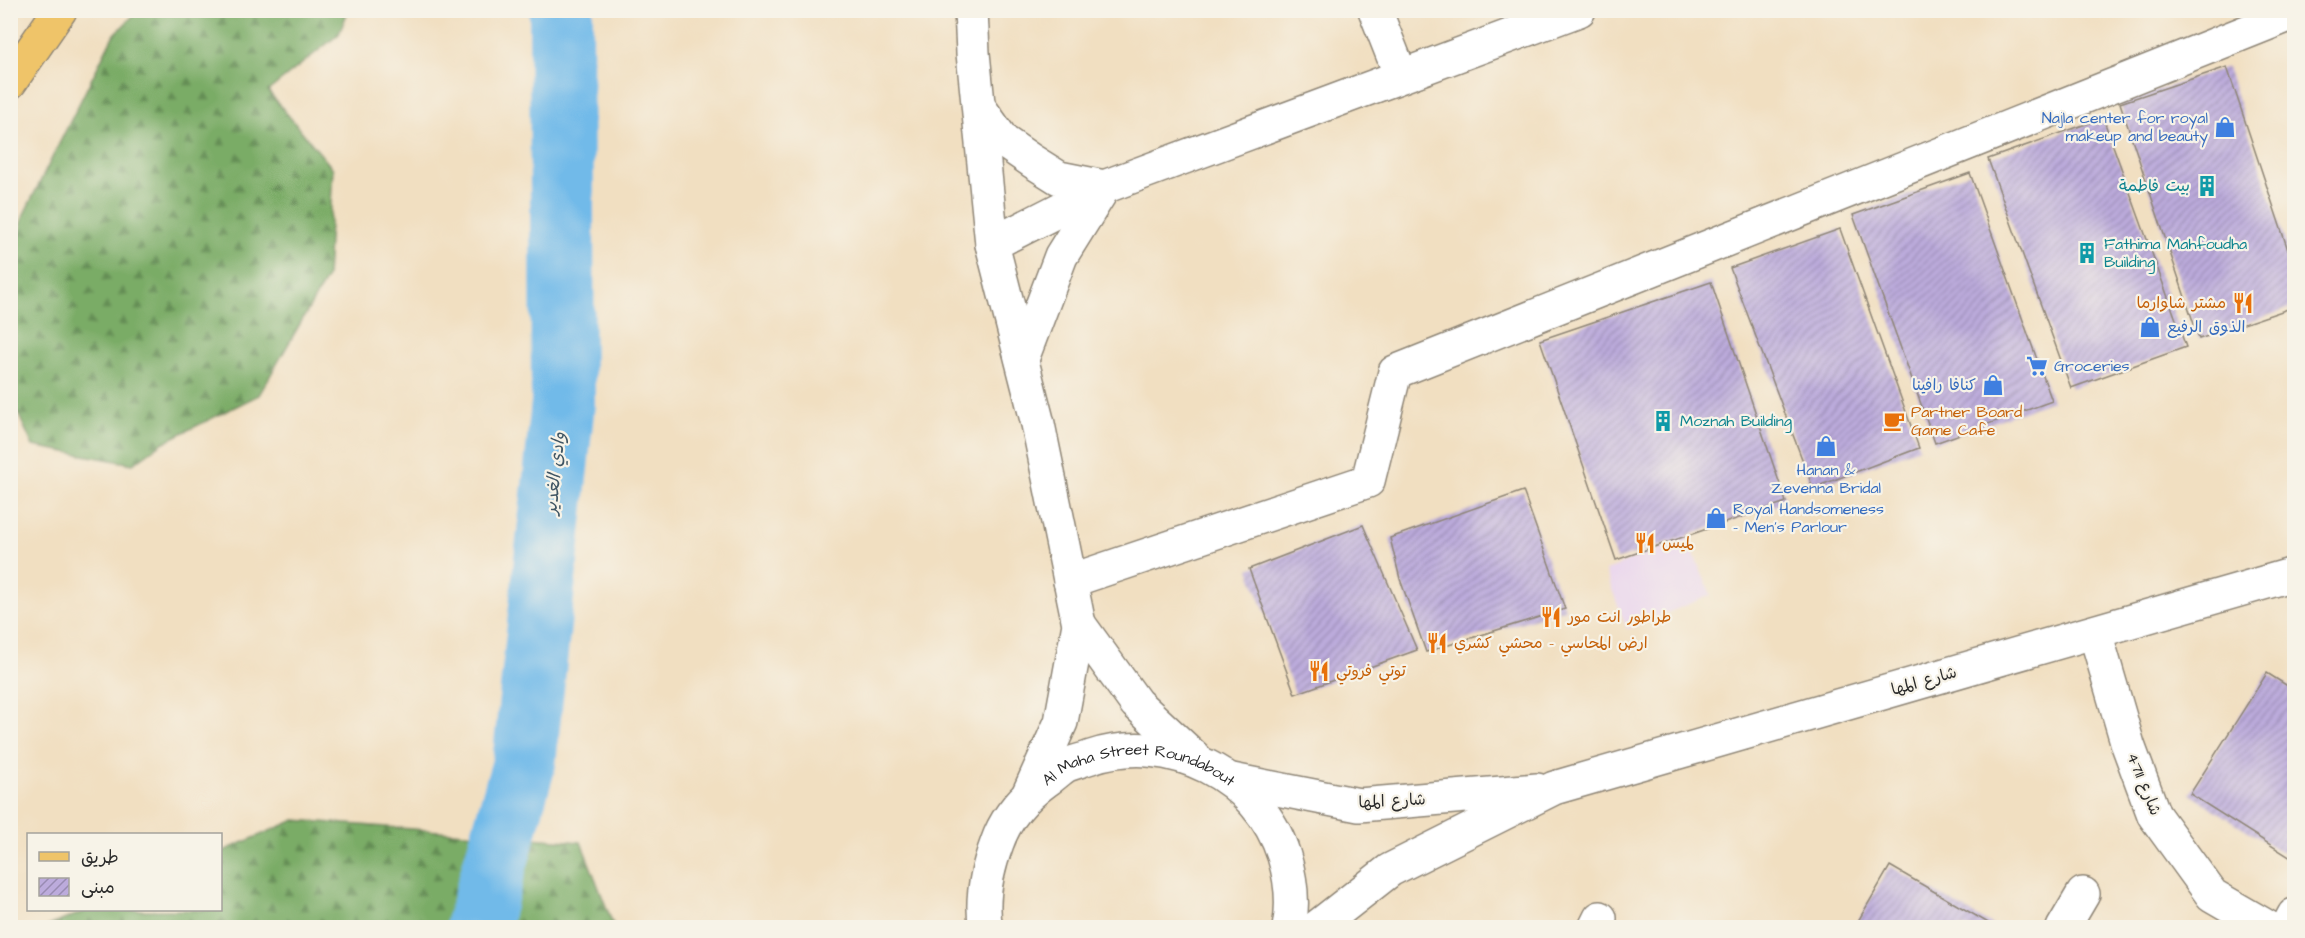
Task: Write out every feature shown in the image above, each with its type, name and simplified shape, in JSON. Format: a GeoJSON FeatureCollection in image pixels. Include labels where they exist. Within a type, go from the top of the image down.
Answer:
{"type":"FeatureCollection","features":[{"type":"Feature","properties":{"kind":"main road"},"geometry":{"type":"LineString","coordinates":[[10,82],[60,10]]}},
{"type":"Feature","properties":{"kind":"street"},"geometry":{"type":"LineString","coordinates":[[971,10],[973,53],[992,244],[1038,424],[1079,624],[1062,722],[1029,793]]}},
{"type":"Feature","properties":{"kind":"street"},"geometry":{"type":"LineString","coordinates":[[1375,10],[1401,76]]}},
{"type":"Feature","properties":{"kind":"street"},"geometry":{"type":"LineString","coordinates":[[992,244],[1104,187],[1579,10]]}},
{"type":"Feature","properties":{"kind":"street"},"geometry":{"type":"LineString","coordinates":[[1070,580],[1368,481],[1395,372],[2289,25]]}},
{"type":"Feature","properties":{"kind":"street"},"geometry":{"type":"LineString","coordinates":[[978,105],[1003,141],[1032,161],[1059,178],[1104,187]]}},
{"type":"Feature","properties":{"kind":"street"},"geometry":{"type":"LineString","coordinates":[[1022,359],[1062,256],[1104,187]]}},
{"type":"Feature","properties":{"kind":"street","name":"شارع المها"},"geometry":{"type":"LineString","coordinates":[[1316,927],[1390,870],[1554,788],[2295,574]]}},
{"type":"Feature","properties":{"kind":"street"},"geometry":{"type":"LineString","coordinates":[[1079,624],[1136,703],[1198,760]]}},
{"type":"Feature","properties":{"kind":"street","name":"4711 شارع"},"geometry":{"type":"LineString","coordinates":[[2096,632],[2128,745],[2154,815],[2212,895],[2269,927]]}},
{"type":"Feature","properties":{"kind":"street","name":"Al Maha Street Roundabout"},"geometry":{"type":"LineString","coordinates":[[986,927],[983,914],[987,870],[1002,828],[1029,793],[1066,766],[1109,751],[1154,750],[1198,760],[1232,780],[1259,807],[1279,840],[1290,876],[1292,914],[1289,927]]}},
{"type":"Feature","properties":{"kind":"street","name":"شارع المها"},"geometry":{"type":"LineString","coordinates":[[1232,780],[1359,805],[1554,788]]}},
{"type":"Feature","properties":{"kind":"street"},"geometry":{"type":"LineString","coordinates":[[2063,927],[2083,894]]}},
{"type":"Feature","properties":{"kind":"street"},"geometry":{"type":"LineString","coordinates":[[2287,927],[2295,915]]}},
{"type":"Feature","properties":{"kind":"shaded area"},"geometry":{"type":"Polygon","coordinates":[[[1686,536],[1711,595],[1627,629],[1605,571],[1686,536]]]}},
{"type":"Feature","properties":{"kind":"green space"},"geometry":{"type":"Polygon","coordinates":[[[139,10],[348,11],[339,34],[268,91],[333,169],[327,277],[259,395],[164,442],[133,464],[33,446],[11,398],[11,264],[24,214],[113,36],[139,10]]]}},
{"type":"Feature","properties":{"kind":"green space"},"geometry":{"type":"Polygon","coordinates":[[[295,820],[581,842],[614,927],[46,927],[86,911],[222,911],[222,852],[295,820]]]}},
{"type":"Feature","properties":{"kind":"building","name":"بيت فاطمة"},"geometry":{"type":"Polygon","coordinates":[[[2227,67],[2294,268],[2294,307],[2199,339],[2120,103],[2227,67]]]}},
{"type":"Feature","properties":{"kind":"building","name":"Fathima Mahfoudha Building"},"geometry":{"type":"Polygon","coordinates":[[[2103,118],[2186,347],[2071,388],[1988,159],[2103,118]]]}},
{"type":"Feature","properties":{"kind":"building"},"geometry":{"type":"Polygon","coordinates":[[[1970,173],[2052,401],[1935,443],[1853,215],[1970,173]]]}},
{"type":"Feature","properties":{"kind":"building"},"geometry":{"type":"Polygon","coordinates":[[[1840,229],[1919,448],[1813,488],[1730,268],[1840,229]]]}},
{"type":"Feature","properties":{"kind":"building","name":"Moznah Building"},"geometry":{"type":"Polygon","coordinates":[[[1711,282],[1786,502],[1616,560],[1540,340],[1711,282]]]}},
{"type":"Feature","properties":{"kind":"building"},"geometry":{"type":"Polygon","coordinates":[[[1523,491],[1565,609],[1426,652],[1400,579],[1390,538],[1523,491]]]}},
{"type":"Feature","properties":{"kind":"building"},"geometry":{"type":"Polygon","coordinates":[[[1363,525],[1417,650],[1295,694],[1249,569],[1363,525]]]}},
{"type":"Feature","properties":{"kind":"building"},"geometry":{"type":"Polygon","coordinates":[[[2267,673],[2294,690],[2294,860],[2190,794],[2267,673]]]}},
{"type":"Feature","properties":{"kind":"building"},"geometry":{"type":"Polygon","coordinates":[[[1890,866],[1997,928],[1854,928],[1890,866]]]}},
{"type":"Feature","properties":{"kind":"waterway","name":"وادي الغدير"},"geometry":{"type":"LineString","coordinates":[[477,928],[524,763],[563,403],[561,10]]}},
{"type":"Feature","properties":{"kind":"place","name":"Najla center for royal makeup and beauty"},"geometry":{"type":"Point","coordinates":[2225,127]}},
{"type":"Feature","properties":{"kind":"place","name":"بيت فاطمة"},"geometry":{"type":"Point","coordinates":[2207,186]}},
{"type":"Feature","properties":{"kind":"place","name":"Fathima Mahfoudha Building"},"geometry":{"type":"Point","coordinates":[2087,253]}},
{"type":"Feature","properties":{"kind":"place","name":"مشتر شاوارما"},"geometry":{"type":"Point","coordinates":[2243,303]}},
{"type":"Feature","properties":{"kind":"place","name":"الذوق الرفيع"},"geometry":{"type":"Point","coordinates":[2150,327]}},
{"type":"Feature","properties":{"kind":"place","name":"Groceries"},"geometry":{"type":"Point","coordinates":[2037,366]}},
{"type":"Feature","properties":{"kind":"place","name":"كنافا رافينا"},"geometry":{"type":"Point","coordinates":[1993,385]}},
{"type":"Feature","properties":{"kind":"place","name":"Moznah Building"},"geometry":{"type":"Point","coordinates":[1663,421]}},
{"type":"Feature","properties":{"kind":"place","name":"Partner Board Game Cafe"},"geometry":{"type":"Point","coordinates":[1894,421]}},
{"type":"Feature","properties":{"kind":"place","name":"Hanan & Zevenna Bridal"},"geometry":{"type":"Point","coordinates":[1826,446]}},
{"type":"Feature","properties":{"kind":"place","name":"Royal Handsomeness - Men's Parlour"},"geometry":{"type":"Point","coordinates":[1716,518]}},
{"type":"Feature","properties":{"kind":"place","name":"لميس"},"geometry":{"type":"Point","coordinates":[1645,543]}},
{"type":"Feature","properties":{"kind":"place","name":"طراطور انت مور"},"geometry":{"type":"Point","coordinates":[1551,617]}},
{"type":"Feature","properties":{"kind":"place","name":"ارض المحاسي - محشي كشري"},"geometry":{"type":"Point","coordinates":[1437,643]}},
{"type":"Feature","properties":{"kind":"place","name":"توتي فروتي"},"geometry":{"type":"Point","coordinates":[1319,671]}}]}
